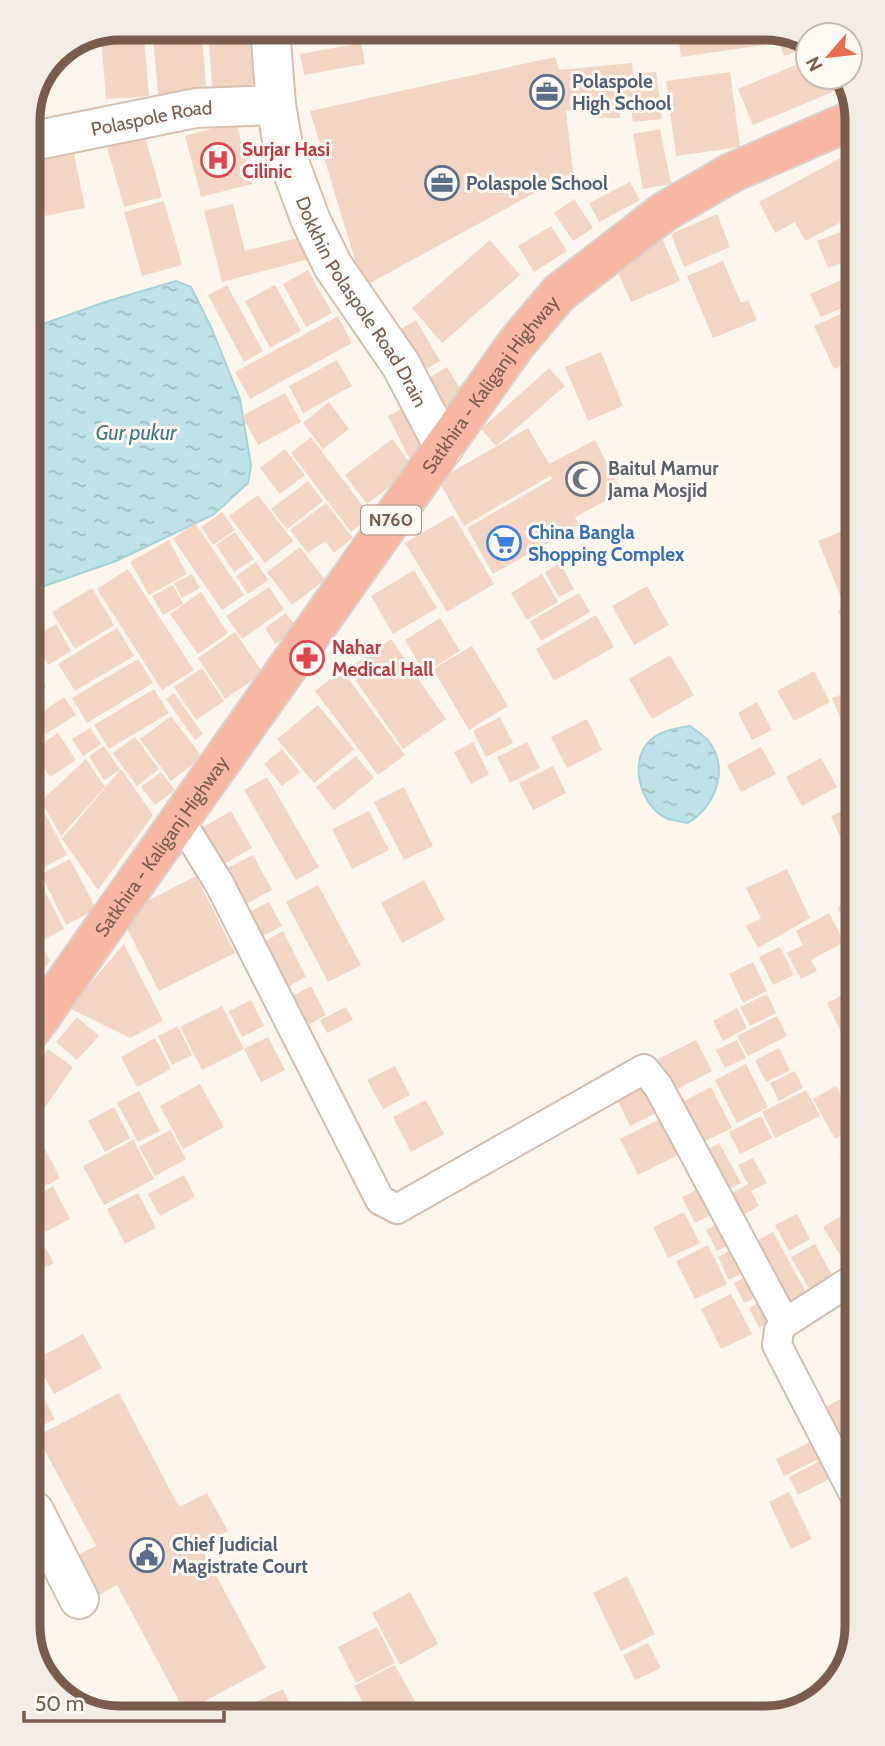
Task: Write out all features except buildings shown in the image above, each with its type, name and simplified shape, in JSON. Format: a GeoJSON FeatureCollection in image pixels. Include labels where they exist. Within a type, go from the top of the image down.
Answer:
{"type":"FeatureCollection","features":[{"type":"Feature","properties":{"kind":"highway","name":"Satkhira - Kaliganj Highway"},"geometry":{"type":"LineString","coordinates":[[40,1018],[516,344],[559,293],[664,212],[731,173],[845,123]]}},
{"type":"Feature","properties":{"kind":"street","name":"Dokkhin Polaspole Road Drain"},"geometry":{"type":"LineString","coordinates":[[271,40],[276,105],[283,146],[311,221],[333,265],[401,365],[444,447]]}},
{"type":"Feature","properties":{"kind":"street","name":"Polaspole Road"},"geometry":{"type":"LineString","coordinates":[[40,140],[196,108],[276,105]]}},
{"type":"Feature","properties":{"kind":"street"},"geometry":{"type":"LineString","coordinates":[[180,820],[219,883],[380,1200],[397,1209],[644,1069],[657,1086],[785,1323]]}},
{"type":"Feature","properties":{"kind":"street"},"geometry":{"type":"LineString","coordinates":[[845,1284],[785,1323],[778,1334],[779,1351],[845,1477]]}},
{"type":"Feature","properties":{"kind":"street"},"geometry":{"type":"LineString","coordinates":[[40,1523],[79,1599]]}},
{"type":"Feature","properties":{"kind":"water","name":"Gur pukur"},"geometry":{"type":"Polygon","coordinates":[[[176,281],[191,287],[211,327],[240,399],[251,466],[248,483],[213,515],[116,561],[40,588],[40,325],[176,281]]]}},
{"type":"Feature","properties":{"kind":"water"},"geometry":{"type":"Polygon","coordinates":[[[690,726],[708,740],[715,751],[719,774],[717,786],[706,807],[688,823],[668,819],[657,812],[643,792],[639,768],[645,746],[653,738],[666,731],[690,726]]]}},
{"type":"Feature","properties":{"kind":"place","name":"Polaspole High School"},"geometry":{"type":"Point","coordinates":[547,92]}},
{"type":"Feature","properties":{"kind":"place","name":"Surjar Hasi Cilinic"},"geometry":{"type":"Point","coordinates":[218,160]}},
{"type":"Feature","properties":{"kind":"place","name":"Polaspole School"},"geometry":{"type":"Point","coordinates":[442,183]}},
{"type":"Feature","properties":{"kind":"place","name":"Baitul Mamur Jama Mosjid"},"geometry":{"type":"Point","coordinates":[583,479]}},
{"type":"Feature","properties":{"kind":"place","name":"China Bangla Shopping Complex"},"geometry":{"type":"Point","coordinates":[504,543]}},
{"type":"Feature","properties":{"kind":"place","name":"Nahar Medical Hall"},"geometry":{"type":"Point","coordinates":[307,658]}},
{"type":"Feature","properties":{"kind":"place","name":"Chief Judicial Magistrate Court"},"geometry":{"type":"Point","coordinates":[147,1555]}}]}
